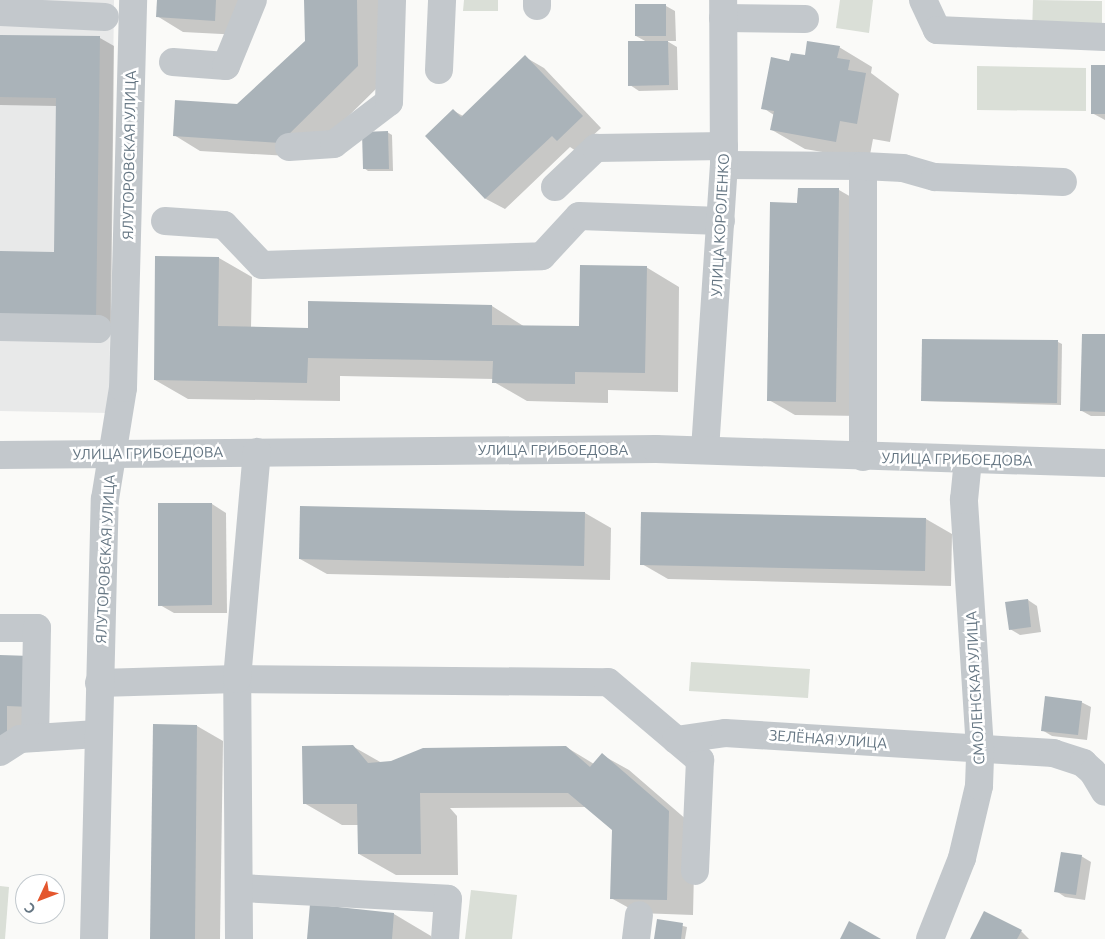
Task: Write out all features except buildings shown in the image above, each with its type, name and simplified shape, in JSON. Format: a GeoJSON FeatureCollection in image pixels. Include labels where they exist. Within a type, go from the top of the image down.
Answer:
{"type":"FeatureCollection","features":[{"type":"Feature","properties":{"kind":"street","name":"ЯЛУТОРОВСКАЯ УЛИЦА"},"geometry":{"type":"LineString","coordinates":[[94,939],[97,734],[105,499],[123,388],[133,0]]}},
{"type":"Feature","properties":{"kind":"street"},"geometry":{"type":"LineString","coordinates":[[173,62],[226,66],[254,0]]}},
{"type":"Feature","properties":{"kind":"street"},"geometry":{"type":"LineString","coordinates":[[289,147],[334,144],[389,102],[392,0]]}},
{"type":"Feature","properties":{"kind":"street"},"geometry":{"type":"LineString","coordinates":[[439,70],[442,0]]}},
{"type":"Feature","properties":{"kind":"street"},"geometry":{"type":"LineString","coordinates":[[922,0],[937,30],[1105,37]]}},
{"type":"Feature","properties":{"kind":"street"},"geometry":{"type":"LineString","coordinates":[[723,9],[805,19]]}},
{"type":"Feature","properties":{"kind":"street","name":"УЛИЦА КОРОЛЕНКО"},"geometry":{"type":"LineString","coordinates":[[706,450],[724,156],[723,9]]}},
{"type":"Feature","properties":{"kind":"street"},"geometry":{"type":"LineString","coordinates":[[0,12],[105,17]]}},
{"type":"Feature","properties":{"kind":"street"},"geometry":{"type":"LineString","coordinates":[[555,187],[596,148],[904,168],[935,177],[1063,182]]}},
{"type":"Feature","properties":{"kind":"street"},"geometry":{"type":"LineString","coordinates":[[863,166],[863,457]]}},
{"type":"Feature","properties":{"kind":"street"},"geometry":{"type":"LineString","coordinates":[[165,221],[224,225],[262,264],[542,256],[579,216],[721,221]]}},
{"type":"Feature","properties":{"kind":"street"},"geometry":{"type":"LineString","coordinates":[[0,327],[98,329]]}},
{"type":"Feature","properties":{"kind":"street","name":"УЛИЦА ГРИБОЕДОВА"},"geometry":{"type":"LineString","coordinates":[[0,455],[706,450],[863,457],[1105,463]]}},
{"type":"Feature","properties":{"kind":"street"},"geometry":{"type":"LineString","coordinates":[[239,939],[241,888],[237,680],[257,452]]}},
{"type":"Feature","properties":{"kind":"street","name":"СМОЛЕНСКАЯ УЛИЦА"},"geometry":{"type":"LineString","coordinates":[[930,939],[962,858],[979,786],[980,749],[964,500],[968,460]]}},
{"type":"Feature","properties":{"kind":"street"},"geometry":{"type":"LineString","coordinates":[[0,628],[37,628],[35,738]]}},
{"type":"Feature","properties":{"kind":"street"},"geometry":{"type":"LineString","coordinates":[[99,683],[237,680],[608,682],[700,760],[695,871]]}},
{"type":"Feature","properties":{"kind":"street","name":"ЗЕЛЁНАЯ УЛИЦА"},"geometry":{"type":"LineString","coordinates":[[676,740],[725,733],[1068,756],[1094,772],[1105,792]]}},
{"type":"Feature","properties":{"kind":"street"},"geometry":{"type":"LineString","coordinates":[[0,752],[20,739],[97,734]]}},
{"type":"Feature","properties":{"kind":"street"},"geometry":{"type":"LineString","coordinates":[[241,888],[448,899],[445,939]]}},
{"type":"Feature","properties":{"kind":"shaded area"},"geometry":{"type":"Polygon","coordinates":[[[0,0],[114,0],[109,413],[0,411],[0,0]]]}},
{"type":"Feature","properties":{"kind":"shaded area"},"geometry":{"type":"Polygon","coordinates":[[[464,0],[498,0],[498,11],[463,11],[464,0]]]}},
{"type":"Feature","properties":{"kind":"shaded area"},"geometry":{"type":"Polygon","coordinates":[[[840,0],[873,0],[869,33],[836,28],[840,0]]]}},
{"type":"Feature","properties":{"kind":"shaded area"},"geometry":{"type":"Polygon","coordinates":[[[1033,0],[1102,1],[1102,34],[1032,33],[1033,0]]]}},
{"type":"Feature","properties":{"kind":"shaded area"},"geometry":{"type":"Polygon","coordinates":[[[977,66],[1086,68],[1086,111],[977,110],[977,66]]]}},
{"type":"Feature","properties":{"kind":"shaded area"},"geometry":{"type":"Polygon","coordinates":[[[691,662],[810,669],[808,698],[689,691],[691,662]]]}},
{"type":"Feature","properties":{"kind":"shaded area"},"geometry":{"type":"Polygon","coordinates":[[[0,886],[9,887],[5,939],[0,939],[0,886]]]}},
{"type":"Feature","properties":{"kind":"shaded area"},"geometry":{"type":"Polygon","coordinates":[[[471,890],[517,895],[512,939],[465,939],[471,890]]]}}]}
